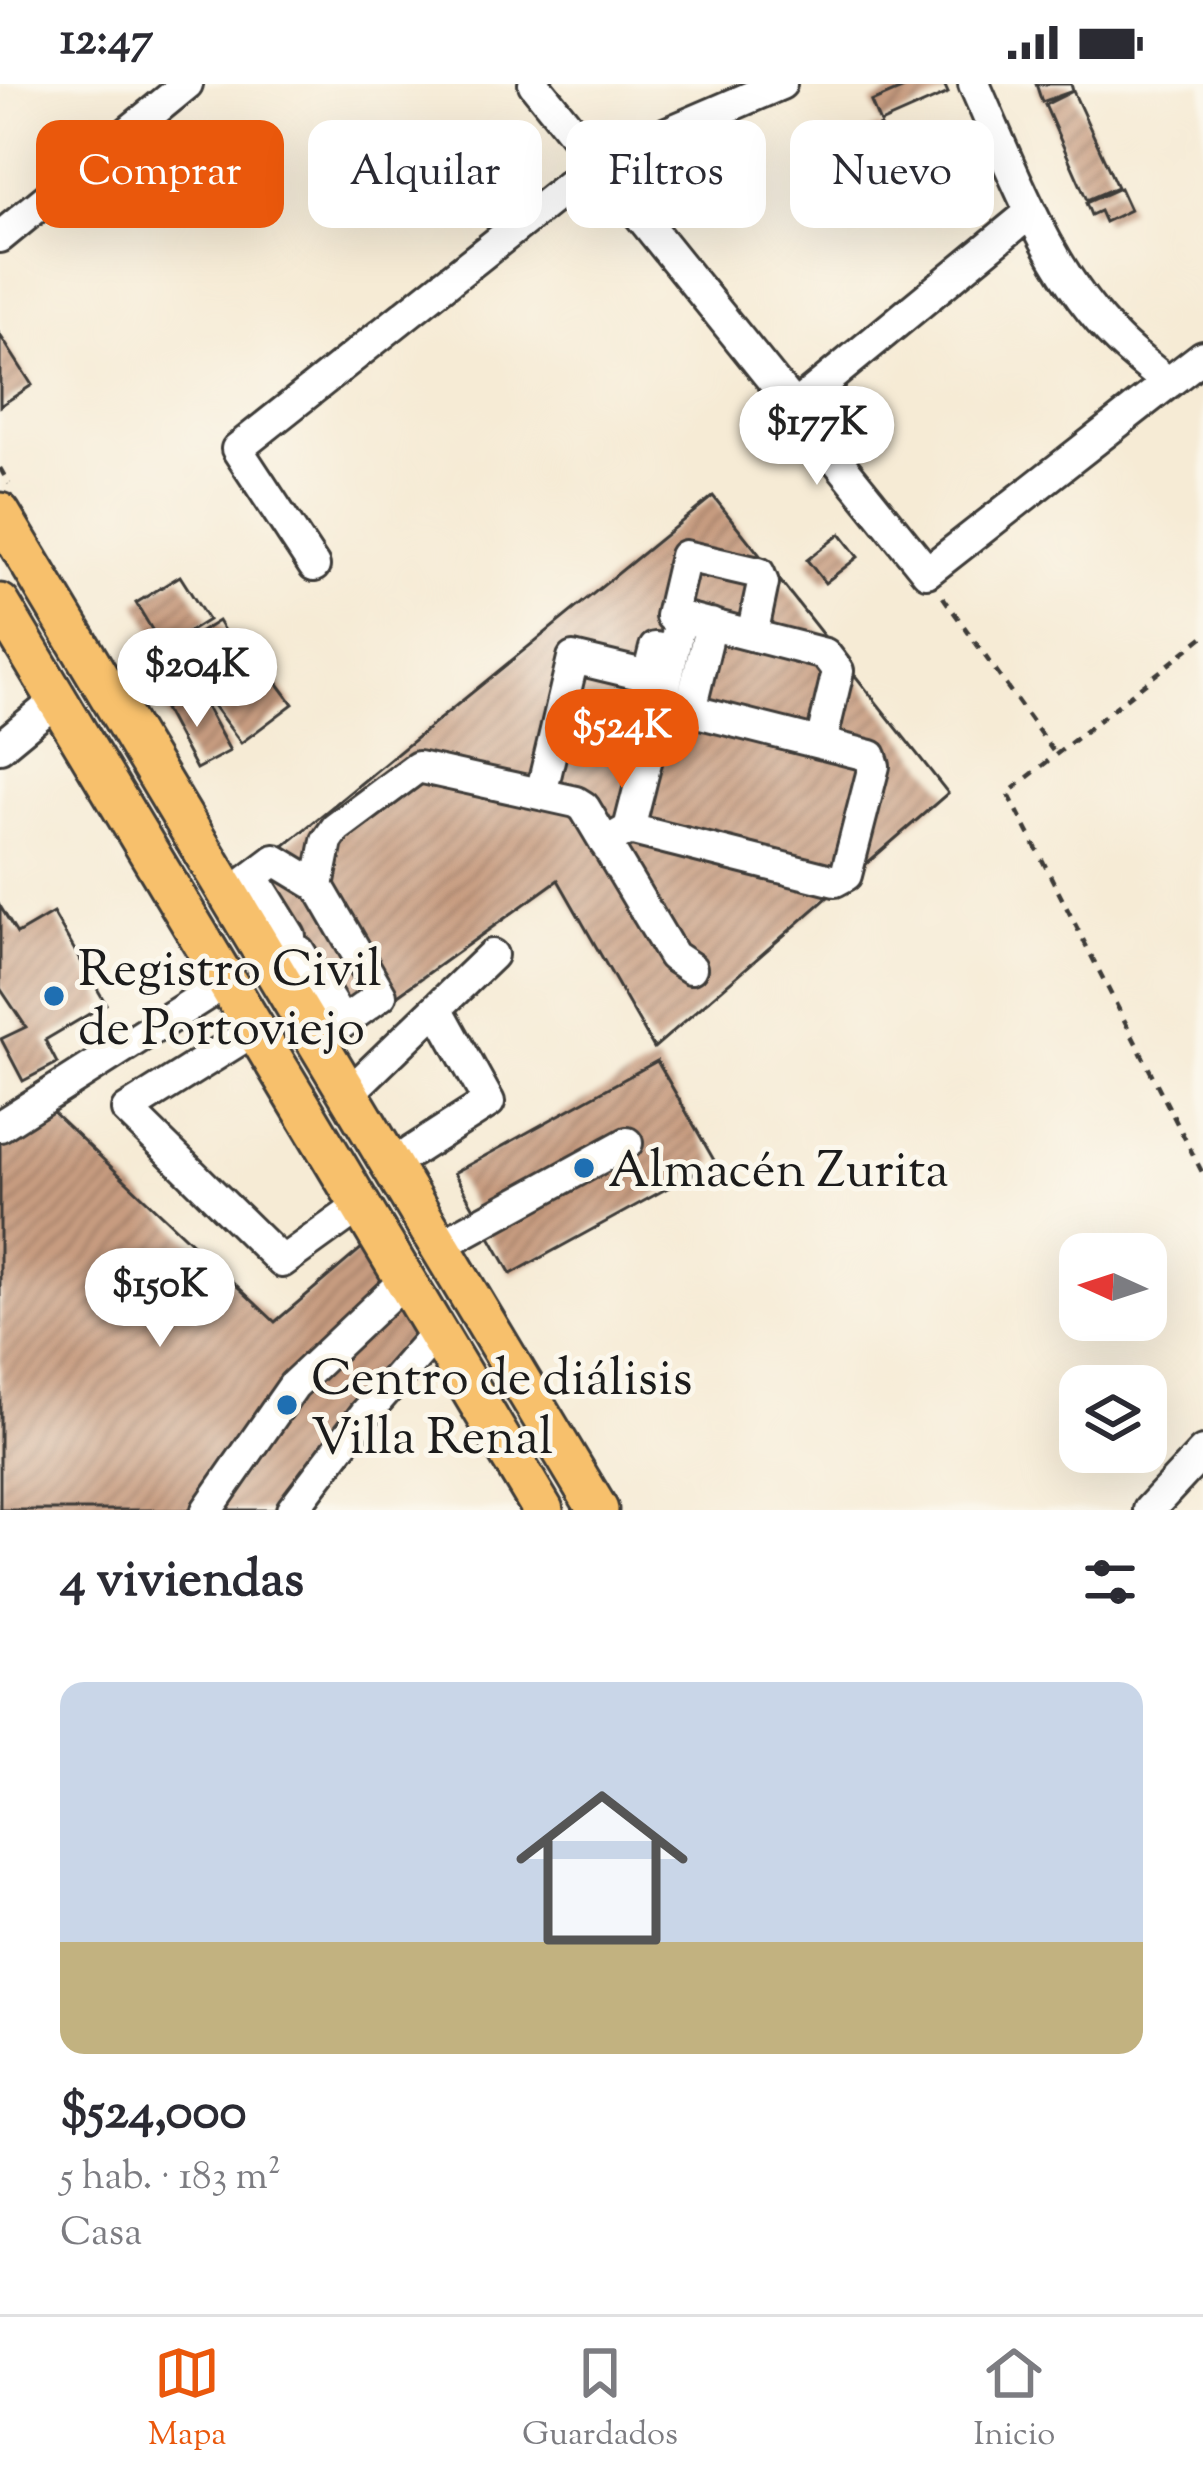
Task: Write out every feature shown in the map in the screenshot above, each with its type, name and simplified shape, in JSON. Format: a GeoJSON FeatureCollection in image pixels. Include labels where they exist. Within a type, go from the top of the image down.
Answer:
{"type":"FeatureCollection","features":[{"type":"Feature","properties":{"kind":"main road"},"geometry":{"type":"LineString","coordinates":[[0,513],[598,1510]]}},
{"type":"Feature","properties":{"kind":"main road"},"geometry":{"type":"LineString","coordinates":[[0,604],[544,1510]]}},
{"type":"Feature","properties":{"kind":"street"},"geometry":{"type":"LineString","coordinates":[[0,237],[187,84]]}},
{"type":"Feature","properties":{"kind":"street"},"geometry":{"type":"LineString","coordinates":[[533,84],[566,125]]}},
{"type":"Feature","properties":{"kind":"street"},"geometry":{"type":"LineString","coordinates":[[697,120],[781,84]]}},
{"type":"Feature","properties":{"kind":"street"},"geometry":{"type":"LineString","coordinates":[[974,84],[1031,212],[1077,291],[1116,339],[1168,383]]}},
{"type":"Feature","properties":{"kind":"street"},"geometry":{"type":"LineString","coordinates":[[314,566],[237,448],[566,188]]}},
{"type":"Feature","properties":{"kind":"street"},"geometry":{"type":"LineString","coordinates":[[794,407],[1031,212]]}},
{"type":"Feature","properties":{"kind":"street"},"geometry":{"type":"LineString","coordinates":[[649,228],[927,572],[1203,356]]}},
{"type":"Feature","properties":{"kind":"street"},"geometry":{"type":"LineString","coordinates":[[752,635],[764,583],[759,573],[685,556],[671,616],[825,654],[838,670],[821,743]]}},
{"type":"Feature","properties":{"kind":"street"},"geometry":{"type":"LineString","coordinates":[[675,706],[673,652],[696,621]]}},
{"type":"Feature","properties":{"kind":"street"},"geometry":{"type":"LineString","coordinates":[[608,830],[638,789],[675,706],[696,621]]}},
{"type":"Feature","properties":{"kind":"street"},"geometry":{"type":"LineString","coordinates":[[541,794],[573,658],[648,676],[656,648],[673,652]]}},
{"type":"Feature","properties":{"kind":"street"},"geometry":{"type":"LineString","coordinates":[[0,747],[57,700]]}},
{"type":"Feature","properties":{"kind":"street"},"geometry":{"type":"LineString","coordinates":[[608,830],[836,881],[846,875],[874,766],[871,756],[675,706]]}},
{"type":"Feature","properties":{"kind":"street"},"geometry":{"type":"LineString","coordinates":[[307,879],[336,828],[418,767],[576,802],[608,830],[673,956],[692,968]]}},
{"type":"Feature","properties":{"kind":"street"},"geometry":{"type":"LineString","coordinates":[[232,899],[274,860],[307,879],[381,995],[313,1036]]}},
{"type":"Feature","properties":{"kind":"street"},"geometry":{"type":"LineString","coordinates":[[348,1094],[492,956]]}},
{"type":"Feature","properties":{"kind":"street"},"geometry":{"type":"LineString","coordinates":[[0,1126],[226,982]]}},
{"type":"Feature","properties":{"kind":"street"},"geometry":{"type":"LineString","coordinates":[[412,1152],[489,1102],[437,1008]]}},
{"type":"Feature","properties":{"kind":"street"},"geometry":{"type":"LineString","coordinates":[[255,1030],[128,1110],[282,1262],[361,1205]]}},
{"type":"Feature","properties":{"kind":"street"},"geometry":{"type":"LineString","coordinates":[[439,1246],[627,1143]]}},
{"type":"Feature","properties":{"kind":"street"},"geometry":{"type":"LineString","coordinates":[[207,1510],[294,1385],[406,1280]]}},
{"type":"Feature","properties":{"kind":"street"},"geometry":{"type":"LineString","coordinates":[[292,1510],[365,1414],[438,1331]]}},
{"type":"Feature","properties":{"kind":"street"},"geometry":{"type":"LineString","coordinates":[[1149,1510],[1203,1452]]}},
{"type":"Feature","properties":{"kind":"path"},"geometry":{"type":"LineString","coordinates":[[927,572],[1056,755]]}},
{"type":"Feature","properties":{"kind":"path"},"geometry":{"type":"LineString","coordinates":[[1203,637],[1008,793],[1203,1174]]}},
{"type":"Feature","properties":{"kind":"building"},"geometry":{"type":"Polygon","coordinates":[[[913,84],[944,84],[948,93],[887,120],[879,120],[871,102],[913,84]]]}},
{"type":"Feature","properties":{"kind":"building"},"geometry":{"type":"Polygon","coordinates":[[[1036,84],[1071,84],[1073,91],[1042,102],[1036,84]]]}},
{"type":"Feature","properties":{"kind":"building"},"geometry":{"type":"Polygon","coordinates":[[[1073,91],[1117,187],[1087,200],[1045,105],[1073,91]]]}},
{"type":"Feature","properties":{"kind":"building"},"geometry":{"type":"Polygon","coordinates":[[[1120,188],[1130,210],[1105,222],[1100,211],[1091,215],[1086,203],[1120,188]]]}},
{"type":"Feature","properties":{"kind":"building"},"geometry":{"type":"Polygon","coordinates":[[[0,335],[32,385],[0,406],[0,335]]]}},
{"type":"Feature","properties":{"kind":"building"},"geometry":{"type":"Polygon","coordinates":[[[713,496],[948,793],[654,1048],[558,880],[359,1023],[262,864],[713,496]]]}},
{"type":"Feature","properties":{"kind":"building"},"geometry":{"type":"Polygon","coordinates":[[[840,534],[858,557],[825,583],[807,560],[840,534]]]}},
{"type":"Feature","properties":{"kind":"building"},"geometry":{"type":"Polygon","coordinates":[[[180,576],[208,620],[163,648],[136,603],[180,576]]]}},
{"type":"Feature","properties":{"kind":"building"},"geometry":{"type":"Polygon","coordinates":[[[218,621],[239,655],[250,646],[293,704],[241,743],[198,685],[231,660],[185,689],[163,656],[218,621]]]}},
{"type":"Feature","properties":{"kind":"building"},"geometry":{"type":"Polygon","coordinates":[[[197,690],[230,751],[196,769],[164,709],[197,690]]]}},
{"type":"Feature","properties":{"kind":"building","name":"Registro Civil de Portoviejo"},"geometry":{"type":"Polygon","coordinates":[[[0,906],[17,934],[53,913],[106,1004],[45,1040],[57,1063],[23,1081],[1,1039],[26,1027],[0,988],[0,906]]]}},
{"type":"Feature","properties":{"kind":"building","name":"Almacén Zurita"},"geometry":{"type":"Polygon","coordinates":[[[657,1061],[715,1162],[511,1274],[454,1173],[657,1061]]]}},
{"type":"Feature","properties":{"kind":"building"},"geometry":{"type":"Polygon","coordinates":[[[50,1109],[275,1322],[364,1246],[416,1332],[278,1510],[0,1510],[0,1142],[50,1109]]]}},
{"type":"Feature","properties":{"kind":"place","name":"Registro Civil de Portoviejo"},"geometry":{"type":"Point","coordinates":[54,996]}},
{"type":"Feature","properties":{"kind":"place","name":"Almacén Zurita"},"geometry":{"type":"Point","coordinates":[584,1168]}},
{"type":"Feature","properties":{"kind":"place","name":"Centro de diálisis Villa Renal"},"geometry":{"type":"Point","coordinates":[287,1405]}}]}
